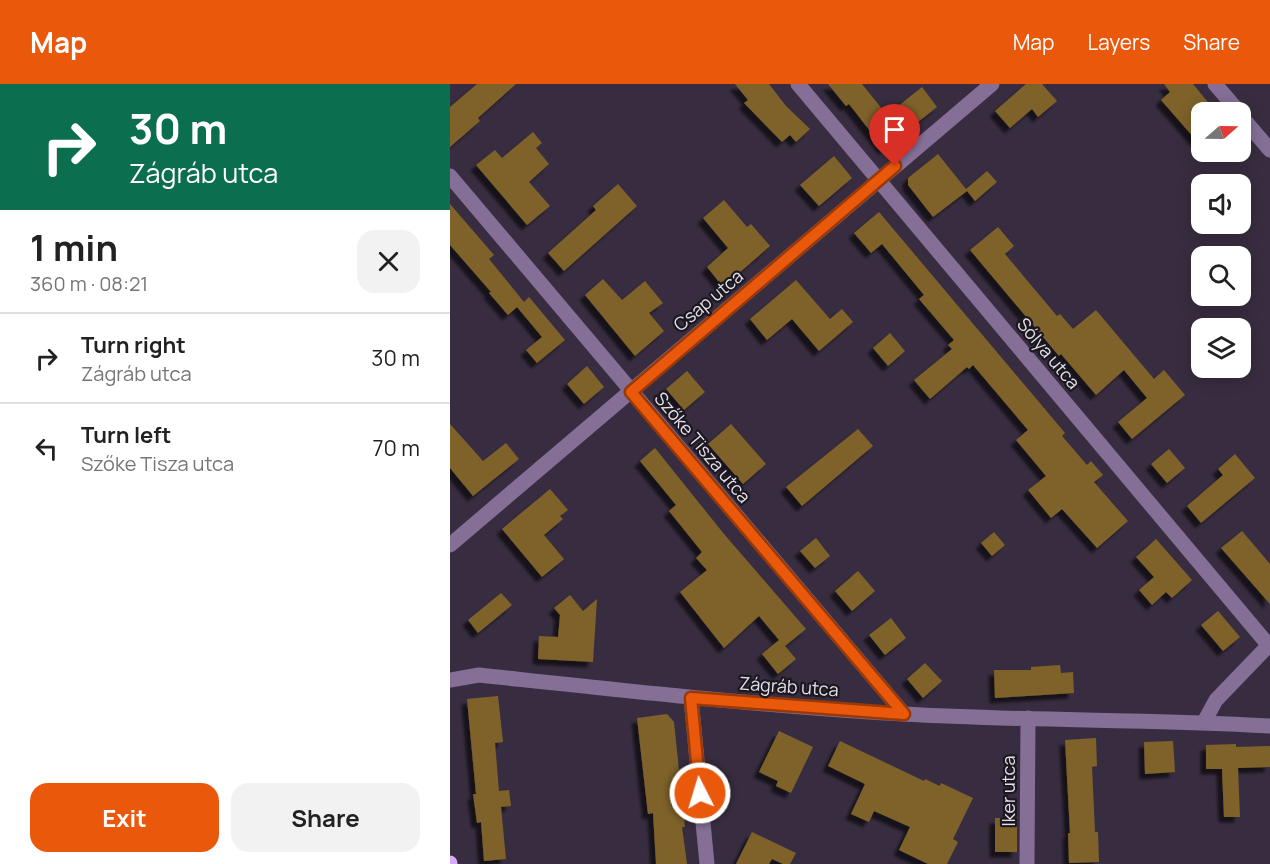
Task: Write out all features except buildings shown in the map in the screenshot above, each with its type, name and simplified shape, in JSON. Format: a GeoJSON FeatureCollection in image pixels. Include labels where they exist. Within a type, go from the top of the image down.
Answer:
{"type":"FeatureCollection","features":[{"type":"Feature","properties":{"kind":"street","name":"Sólya utca"},"geometry":{"type":"LineString","coordinates":[[798,84],[1270,645]]}},
{"type":"Feature","properties":{"kind":"street","name":"Csap utca"},"geometry":{"type":"LineString","coordinates":[[450,545],[992,84]]}},
{"type":"Feature","properties":{"kind":"street"},"geometry":{"type":"LineString","coordinates":[[1215,84],[1230,102]]}},
{"type":"Feature","properties":{"kind":"street"},"geometry":{"type":"LineString","coordinates":[[1251,127],[1270,150]]}},
{"type":"Feature","properties":{"kind":"street","name":"Szőke Tisza utca"},"geometry":{"type":"LineString","coordinates":[[450,176],[904,714]]}},
{"type":"Feature","properties":{"kind":"street"},"geometry":{"type":"LineString","coordinates":[[1204,723],[1216,700],[1270,645]]}},
{"type":"Feature","properties":{"kind":"street","name":"Zágráb utca"},"geometry":{"type":"LineString","coordinates":[[450,680],[479,675],[691,698],[904,714],[1270,726]]}},
{"type":"Feature","properties":{"kind":"street"},"geometry":{"type":"LineString","coordinates":[[691,698],[707,864]]}},
{"type":"Feature","properties":{"kind":"street","name":"Iker utca"},"geometry":{"type":"LineString","coordinates":[[1027,864],[1028,718]]}},
{"type":"Feature","properties":{"kind":"route"},"geometry":{"type":"LineString","coordinates":[[700,793],[691,698],[904,714],[631,392],[895,166]]}}]}
